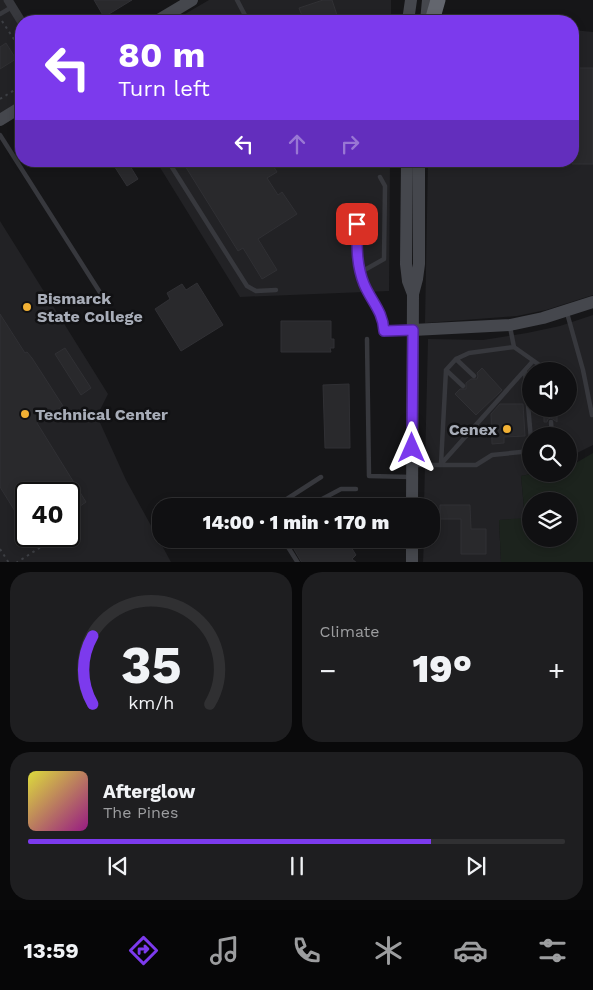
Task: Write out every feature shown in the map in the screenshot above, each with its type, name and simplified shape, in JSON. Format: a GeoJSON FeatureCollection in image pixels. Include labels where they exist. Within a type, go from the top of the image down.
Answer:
{"type":"FeatureCollection","features":[{"type":"Feature","properties":{"kind":"highway"},"geometry":{"type":"LineString","coordinates":[[434,15],[438,0]]}},
{"type":"Feature","properties":{"kind":"street"},"geometry":{"type":"LineString","coordinates":[[167,15],[192,0]]}},
{"type":"Feature","properties":{"kind":"street"},"geometry":{"type":"LineString","coordinates":[[409,15],[411,0]]}},
{"type":"Feature","properties":{"kind":"street"},"geometry":{"type":"LineString","coordinates":[[427,15],[428,0]]}},
{"type":"Feature","properties":{"kind":"street"},"geometry":{"type":"LineString","coordinates":[[10,3],[17,15]]}},
{"type":"Feature","properties":{"kind":"street"},"geometry":{"type":"LineString","coordinates":[[0,120],[15,110]]}},
{"type":"Feature","properties":{"kind":"street"},"geometry":{"type":"LineString","coordinates":[[407,167],[406,264],[408,281],[413,294]]}},
{"type":"Feature","properties":{"kind":"street"},"geometry":{"type":"LineString","coordinates":[[412,498],[413,294],[419,264],[419,167]]}},
{"type":"Feature","properties":{"kind":"street"},"geometry":{"type":"LineString","coordinates":[[413,330],[510,326],[593,302]]}},
{"type":"Feature","properties":{"kind":"street"},"geometry":{"type":"LineString","coordinates":[[412,548],[412,562]]}},
{"type":"Feature","properties":{"kind":"lane"},"geometry":{"type":"LineString","coordinates":[[237,0],[245,15]]}},
{"type":"Feature","properties":{"kind":"lane"},"geometry":{"type":"LineString","coordinates":[[0,14],[10,3]]}},
{"type":"Feature","properties":{"kind":"lane"},"geometry":{"type":"LineString","coordinates":[[0,135],[15,158]]}},
{"type":"Feature","properties":{"kind":"lane"},"geometry":{"type":"LineString","coordinates":[[21,167],[102,294]]}},
{"type":"Feature","properties":{"kind":"lane"},"geometry":{"type":"LineString","coordinates":[[172,167],[247,286],[256,291],[276,290]]}},
{"type":"Feature","properties":{"kind":"lane"},"geometry":{"type":"LineString","coordinates":[[361,272],[384,259],[385,186],[380,177]]}},
{"type":"Feature","properties":{"kind":"lane"},"geometry":{"type":"LineString","coordinates":[[357,206],[358,261],[364,284],[384,320],[384,331],[413,330]]}},
{"type":"Feature","properties":{"kind":"lane"},"geometry":{"type":"LineString","coordinates":[[566,311],[593,414]]}},
{"type":"Feature","properties":{"kind":"lane"},"geometry":{"type":"LineString","coordinates":[[510,326],[514,347],[533,361]]}},
{"type":"Feature","properties":{"kind":"lane"},"geometry":{"type":"LineString","coordinates":[[366,339],[369,476],[412,471],[442,464],[476,465],[492,455],[522,452]]}},
{"type":"Feature","properties":{"kind":"lane"},"geometry":{"type":"LineString","coordinates":[[442,464],[446,370],[456,359],[469,353],[514,347]]}},
{"type":"Feature","properties":{"kind":"lane"},"geometry":{"type":"LineString","coordinates":[[456,359],[474,376]]}},
{"type":"Feature","properties":{"kind":"lane"},"geometry":{"type":"LineString","coordinates":[[446,370],[463,386]]}},
{"type":"Feature","properties":{"kind":"lane"},"geometry":{"type":"LineString","coordinates":[[442,464],[486,409],[522,374]]}},
{"type":"Feature","properties":{"kind":"lane"},"geometry":{"type":"LineString","coordinates":[[551,422],[551,427]]}},
{"type":"Feature","properties":{"kind":"lane"},"geometry":{"type":"LineString","coordinates":[[290,497],[321,477]]}},
{"type":"Feature","properties":{"kind":"lane"},"geometry":{"type":"LineString","coordinates":[[324,498],[341,489],[356,489]]}},
{"type":"Feature","properties":{"kind":"lane"},"geometry":{"type":"LineString","coordinates":[[289,548],[298,562]]}},
{"type":"Feature","properties":{"kind":"path"},"geometry":{"type":"LineString","coordinates":[[2,21],[15,41]]}},
{"type":"Feature","properties":{"kind":"path"},"geometry":{"type":"LineString","coordinates":[[0,99],[15,90]]}},
{"type":"Feature","properties":{"kind":"path"},"geometry":{"type":"LineString","coordinates":[[16,562],[41,547]]}},
{"type":"Feature","properties":{"kind":"path"},"geometry":{"type":"LineString","coordinates":[[0,549],[9,562]]}},
{"type":"Feature","properties":{"kind":"shaded area"},"geometry":{"type":"Polygon","coordinates":[[[0,0],[8,0],[17,15],[15,15],[15,111],[0,120],[0,0]]]}},
{"type":"Feature","properties":{"kind":"shaded area"},"geometry":{"type":"Polygon","coordinates":[[[209,0],[391,0],[391,15],[183,15],[209,0]]]}},
{"type":"Feature","properties":{"kind":"shaded area"},"geometry":{"type":"Polygon","coordinates":[[[579,31],[593,32],[593,295],[546,310],[517,316],[425,323],[428,167],[579,167],[579,31]]]}},
{"type":"Feature","properties":{"kind":"shaded area"},"geometry":{"type":"Polygon","coordinates":[[[160,167],[390,167],[389,291],[240,297],[160,167]]]}},
{"type":"Feature","properties":{"kind":"shaded area","name":"Bismarck State College"},"geometry":{"type":"Polygon","coordinates":[[[0,221],[108,394],[97,416],[126,480],[152,527],[152,548],[163,548],[171,562],[0,562],[0,221]]]}},
{"type":"Feature","properties":{"kind":"shaded area"},"geometry":{"type":"Polygon","coordinates":[[[593,315],[593,445],[577,453],[577,427],[522,427],[522,519],[499,520],[501,562],[423,562],[424,548],[440,548],[440,498],[424,498],[428,339],[483,340],[560,326],[593,315]]]}},
{"type":"Feature","properties":{"kind":"shaded area"},"geometry":{"type":"Polygon","coordinates":[[[593,453],[593,562],[501,562],[499,520],[522,518],[522,547],[577,547],[577,492],[523,492],[521,476],[522,482],[577,482],[577,462],[593,453]]]}},
{"type":"Feature","properties":{"kind":"building"},"geometry":{"type":"Polygon","coordinates":[[[94,0],[132,0],[107,15],[103,15],[94,0]]]}},
{"type":"Feature","properties":{"kind":"building"},"geometry":{"type":"Polygon","coordinates":[[[323,0],[332,0],[337,15],[302,15],[299,8],[323,0]]]}},
{"type":"Feature","properties":{"kind":"building"},"geometry":{"type":"Polygon","coordinates":[[[6,43],[15,60],[0,69],[0,47],[6,43]]]}},
{"type":"Feature","properties":{"kind":"building"},"geometry":{"type":"Polygon","coordinates":[[[579,68],[593,68],[593,164],[579,164],[579,68]]]}},
{"type":"Feature","properties":{"kind":"building"},"geometry":{"type":"Polygon","coordinates":[[[115,167],[131,167],[138,179],[127,186],[115,167]]]}},
{"type":"Feature","properties":{"kind":"building"},"geometry":{"type":"Polygon","coordinates":[[[186,167],[274,167],[277,172],[267,178],[278,195],[282,192],[297,214],[258,239],[277,270],[262,279],[243,248],[238,251],[186,167]]]}},
{"type":"Feature","properties":{"kind":"building"},"geometry":{"type":"Polygon","coordinates":[[[197,283],[223,325],[181,351],[155,309],[170,299],[167,293],[182,284],[186,290],[197,283]]]}},
{"type":"Feature","properties":{"kind":"building","name":"Technical Center"},"geometry":{"type":"Polygon","coordinates":[[[0,314],[25,353],[27,352],[32,358],[63,406],[37,423],[74,482],[15,482],[15,511],[0,487],[0,314]]]}},
{"type":"Feature","properties":{"kind":"building"},"geometry":{"type":"Polygon","coordinates":[[[281,321],[331,321],[331,339],[334,339],[334,348],[330,348],[331,352],[281,352],[281,321]]]}},
{"type":"Feature","properties":{"kind":"building"},"geometry":{"type":"Polygon","coordinates":[[[65,348],[91,388],[81,395],[55,354],[65,348]]]}},
{"type":"Feature","properties":{"kind":"building","name":"Cenex"},"geometry":{"type":"Polygon","coordinates":[[[482,368],[502,390],[476,415],[455,394],[460,389],[466,389],[466,383],[471,379],[477,379],[477,373],[482,368]]]}},
{"type":"Feature","properties":{"kind":"building"},"geometry":{"type":"Polygon","coordinates":[[[349,384],[350,448],[325,448],[323,385],[349,384]]]}},
{"type":"Feature","properties":{"kind":"building"},"geometry":{"type":"Polygon","coordinates":[[[500,404],[522,404],[524,427],[522,427],[522,436],[504,437],[504,443],[492,444],[491,414],[500,404]]]}},
{"type":"Feature","properties":{"kind":"building"},"geometry":{"type":"Polygon","coordinates":[[[544,417],[557,417],[557,422],[551,418],[544,422],[544,417]]]}},
{"type":"Feature","properties":{"kind":"building","name":"Technical Center"},"geometry":{"type":"Polygon","coordinates":[[[80,492],[86,502],[80,506],[80,492]]]}},
{"type":"Feature","properties":{"kind":"building"},"geometry":{"type":"Polygon","coordinates":[[[440,505],[470,505],[471,529],[486,529],[486,554],[461,554],[461,519],[440,519],[440,505]]]}},
{"type":"Feature","properties":{"kind":"building"},"geometry":{"type":"Polygon","coordinates":[[[293,548],[352,548],[356,555],[352,559],[356,562],[301,562],[293,548]]]}},
{"type":"Feature","properties":{"kind":"place","name":"Bismarck State College"},"geometry":{"type":"Point","coordinates":[27,307]}},
{"type":"Feature","properties":{"kind":"place","name":"Technical Center"},"geometry":{"type":"Point","coordinates":[25,414]}},
{"type":"Feature","properties":{"kind":"place","name":"Cenex"},"geometry":{"type":"Point","coordinates":[507,429]}},
{"type":"Feature","properties":{"kind":"route"},"geometry":{"type":"LineString","coordinates":[[357,224],[358,261],[364,284],[384,320],[384,331],[413,330],[412,448]]}}]}
